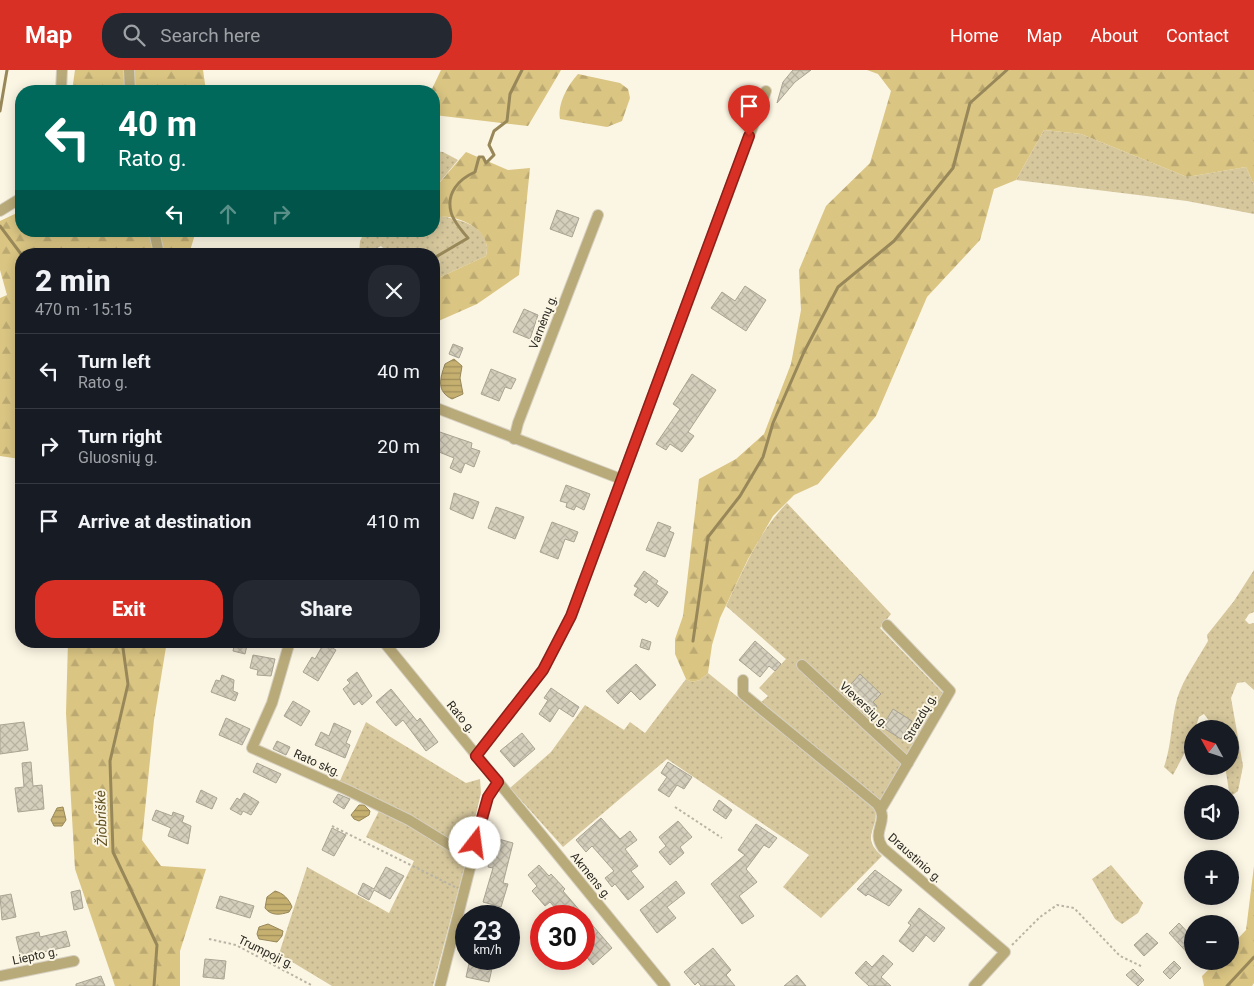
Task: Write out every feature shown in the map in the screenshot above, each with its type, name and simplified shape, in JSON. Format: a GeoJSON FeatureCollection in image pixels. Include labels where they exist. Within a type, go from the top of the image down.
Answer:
{"type":"FeatureCollection","features":[{"type":"Feature","properties":{"kind":"street"},"geometry":{"type":"LineString","coordinates":[[61,85],[62,70]]}},
{"type":"Feature","properties":{"kind":"street"},"geometry":{"type":"LineString","coordinates":[[129,70],[130,85]]}},
{"type":"Feature","properties":{"kind":"street"},"geometry":{"type":"LineString","coordinates":[[476,756],[543,670],[571,616],[766,91]]}},
{"type":"Feature","properties":{"kind":"street"},"geometry":{"type":"LineString","coordinates":[[0,211],[15,202]]}},
{"type":"Feature","properties":{"kind":"street","name":"Varnėnų g."},"geometry":{"type":"LineString","coordinates":[[514,439],[518,423],[598,215]]}},
{"type":"Feature","properties":{"kind":"street"},"geometry":{"type":"LineString","coordinates":[[440,409],[621,479]]}},
{"type":"Feature","properties":{"kind":"street","name":"Strazdų g."},"geometry":{"type":"LineString","coordinates":[[881,809],[950,691],[888,625]]}},
{"type":"Feature","properties":{"kind":"street","name":"Rato skg."},"geometry":{"type":"LineString","coordinates":[[288,648],[272,703],[252,748],[409,820],[471,858]]}},
{"type":"Feature","properties":{"kind":"street","name":"Rato g."},"geometry":{"type":"LineString","coordinates":[[389,648],[498,782]]}},
{"type":"Feature","properties":{"kind":"street","name":"Vieversių g."},"geometry":{"type":"LineString","coordinates":[[802,665],[908,763]]}},
{"type":"Feature","properties":{"kind":"street"},"geometry":{"type":"LineString","coordinates":[[743,680],[743,694],[881,809]]}},
{"type":"Feature","properties":{"kind":"street"},"geometry":{"type":"LineString","coordinates":[[440,986],[488,797],[498,782]]}},
{"type":"Feature","properties":{"kind":"street","name":"Akmens g."},"geometry":{"type":"LineString","coordinates":[[498,782],[666,986]]}},
{"type":"Feature","properties":{"kind":"street","name":"Draustinio g."},"geometry":{"type":"LineString","coordinates":[[881,809],[884,818],[877,832],[878,841],[883,848],[1005,952]]}},
{"type":"Feature","properties":{"kind":"street"},"geometry":{"type":"LineString","coordinates":[[974,986],[1005,952]]}},
{"type":"Feature","properties":{"kind":"street","name":"Liepto g."},"geometry":{"type":"LineString","coordinates":[[0,976],[74,961]]}},
{"type":"Feature","properties":{"kind":"path"},"geometry":{"type":"LineString","coordinates":[[675,807],[722,838]]}},
{"type":"Feature","properties":{"kind":"path"},"geometry":{"type":"LineString","coordinates":[[332,826],[463,891]]}},
{"type":"Feature","properties":{"kind":"path"},"geometry":{"type":"LineString","coordinates":[[1005,952],[1040,917],[1057,905],[1074,908],[1120,956],[1143,967]]}},
{"type":"Feature","properties":{"kind":"path","name":"Trumpoji g."},"geometry":{"type":"LineString","coordinates":[[209,939],[236,945],[313,986]]}},
{"type":"Feature","properties":{"kind":"shaded area"},"geometry":{"type":"Polygon","coordinates":[[[1044,130],[1081,134],[1187,177],[1246,167],[1254,185],[1254,214],[1187,201],[1016,180],[1044,130]]]}},
{"type":"Feature","properties":{"kind":"shaded area"},"geometry":{"type":"Polygon","coordinates":[[[440,152],[458,160],[440,182],[440,152]]]}},
{"type":"Feature","properties":{"kind":"shaded area"},"geometry":{"type":"Polygon","coordinates":[[[440,216],[466,223],[480,232],[485,238],[487,246],[486,256],[440,277],[440,248],[383,248],[381,246],[377,248],[359,248],[362,237],[440,237],[440,216]]]}},
{"type":"Feature","properties":{"kind":"shaded area"},"geometry":{"type":"Polygon","coordinates":[[[454,359],[462,366],[460,378],[463,394],[452,399],[443,392],[441,380],[445,364],[454,359]]]}},
{"type":"Feature","properties":{"kind":"shaded area"},"geometry":{"type":"Polygon","coordinates":[[[787,503],[891,614],[880,628],[943,693],[881,802],[759,704],[768,696],[759,688],[786,659],[726,606],[745,565],[760,539],[787,503]]]}},
{"type":"Feature","properties":{"kind":"shaded area"},"geometry":{"type":"Polygon","coordinates":[[[1254,570],[1254,612],[1249,614],[1245,620],[1249,624],[1254,623],[1254,690],[1245,682],[1237,683],[1231,698],[1235,720],[1208,720],[1204,714],[1198,720],[1184,720],[1184,754],[1173,775],[1164,767],[1169,750],[1177,699],[1191,669],[1208,641],[1207,635],[1234,601],[1254,570]]]}},
{"type":"Feature","properties":{"kind":"shaded area"},"geometry":{"type":"Polygon","coordinates":[[[708,673],[875,808],[876,815],[871,838],[875,849],[882,856],[821,918],[783,887],[809,855],[667,759],[563,847],[510,788],[551,752],[585,705],[624,730],[630,722],[645,733],[686,679],[692,682],[700,680],[708,673]]]}},
{"type":"Feature","properties":{"kind":"shaded area"},"geometry":{"type":"Polygon","coordinates":[[[366,722],[466,783],[480,779],[481,793],[468,848],[383,802],[339,783],[366,722]]]}},
{"type":"Feature","properties":{"kind":"shaded area"},"geometry":{"type":"Polygon","coordinates":[[[1239,743],[1243,766],[1239,786],[1228,785],[1226,775],[1239,775],[1239,743]]]}},
{"type":"Feature","properties":{"kind":"shaded area"},"geometry":{"type":"Polygon","coordinates":[[[359,805],[364,805],[370,811],[369,815],[359,821],[351,815],[359,805]]]}},
{"type":"Feature","properties":{"kind":"shaded area"},"geometry":{"type":"Polygon","coordinates":[[[63,807],[66,820],[62,826],[54,826],[51,820],[57,808],[63,807]]]}},
{"type":"Feature","properties":{"kind":"shaded area"},"geometry":{"type":"Polygon","coordinates":[[[380,809],[462,858],[465,865],[433,986],[332,986],[279,954],[307,867],[389,913],[414,861],[366,837],[380,809]]]}},
{"type":"Feature","properties":{"kind":"shaded area"},"geometry":{"type":"Polygon","coordinates":[[[1111,865],[1143,903],[1138,913],[1122,924],[1115,919],[1092,879],[1111,865]]]}},
{"type":"Feature","properties":{"kind":"shaded area"},"geometry":{"type":"Polygon","coordinates":[[[275,891],[289,901],[292,907],[289,912],[276,914],[265,908],[267,897],[275,891]]]}},
{"type":"Feature","properties":{"kind":"shaded area"},"geometry":{"type":"Polygon","coordinates":[[[268,924],[283,931],[282,936],[277,942],[259,939],[257,934],[259,927],[268,924]]]}},
{"type":"Feature","properties":{"kind":"green space"},"geometry":{"type":"Polygon","coordinates":[[[75,70],[203,70],[205,85],[73,85],[75,70]]]}},
{"type":"Feature","properties":{"kind":"green space"},"geometry":{"type":"Polygon","coordinates":[[[441,70],[561,70],[528,126],[440,116],[440,85],[434,85],[441,70]]]}},
{"type":"Feature","properties":{"kind":"green space"},"geometry":{"type":"Polygon","coordinates":[[[867,70],[1254,70],[1254,185],[1246,167],[1187,177],[1081,134],[1044,130],[1016,180],[994,189],[980,240],[927,297],[876,416],[818,484],[794,495],[773,516],[748,559],[720,618],[712,645],[708,673],[700,680],[692,682],[686,679],[675,654],[675,639],[683,616],[699,479],[736,459],[764,434],[791,364],[801,310],[799,270],[826,206],[870,163],[891,91],[878,74],[867,70]]]}},
{"type":"Feature","properties":{"kind":"green space"},"geometry":{"type":"Polygon","coordinates":[[[578,74],[620,83],[628,89],[630,98],[622,121],[607,127],[560,119],[560,107],[564,95],[578,74]]]}},
{"type":"Feature","properties":{"kind":"green space"},"geometry":{"type":"Polygon","coordinates":[[[466,152],[508,170],[530,168],[519,275],[477,304],[440,320],[440,277],[486,256],[487,246],[479,231],[471,225],[462,220],[440,216],[440,182],[466,152]]]}},
{"type":"Feature","properties":{"kind":"green space"},"geometry":{"type":"Polygon","coordinates":[[[15,214],[15,237],[194,237],[191,248],[15,248],[15,458],[0,456],[0,298],[7,295],[0,270],[0,221],[15,214]]]}},
{"type":"Feature","properties":{"kind":"green space"},"geometry":{"type":"Polygon","coordinates":[[[68,648],[166,648],[154,720],[142,840],[161,866],[206,869],[180,951],[180,986],[115,986],[75,869],[66,713],[68,648]]]}},
{"type":"Feature","properties":{"kind":"green space"},"geometry":{"type":"Polygon","coordinates":[[[1254,866],[1254,983],[1252,986],[1204,986],[1202,976],[1208,970],[1239,970],[1239,937],[1246,930],[1254,866]]]}},
{"type":"Feature","properties":{"kind":"building"},"geometry":{"type":"Polygon","coordinates":[[[793,70],[811,70],[795,82],[777,103],[783,82],[793,70]]]}},
{"type":"Feature","properties":{"kind":"building"},"geometry":{"type":"Polygon","coordinates":[[[557,210],[579,218],[572,237],[550,229],[557,210]]]}},
{"type":"Feature","properties":{"kind":"building"},"geometry":{"type":"Polygon","coordinates":[[[745,286],[766,300],[746,331],[711,308],[722,292],[735,301],[745,286]]]}},
{"type":"Feature","properties":{"kind":"building"},"geometry":{"type":"Polygon","coordinates":[[[524,309],[538,315],[530,339],[513,332],[524,309]]]}},
{"type":"Feature","properties":{"kind":"building"},"geometry":{"type":"Polygon","coordinates":[[[453,344],[463,348],[459,358],[449,354],[453,344]]]}},
{"type":"Feature","properties":{"kind":"building"},"geometry":{"type":"Polygon","coordinates":[[[491,369],[516,379],[511,389],[505,387],[499,401],[481,394],[491,369]]]}},
{"type":"Feature","properties":{"kind":"building"},"geometry":{"type":"Polygon","coordinates":[[[692,374],[716,390],[688,432],[694,436],[682,452],[670,444],[666,450],[656,444],[680,409],[673,404],[692,374]]]}},
{"type":"Feature","properties":{"kind":"building"},"geometry":{"type":"Polygon","coordinates":[[[440,432],[472,443],[471,448],[480,451],[474,467],[465,463],[461,473],[450,468],[454,458],[440,452],[440,432]]]}},
{"type":"Feature","properties":{"kind":"building"},"geometry":{"type":"Polygon","coordinates":[[[566,485],[590,494],[584,510],[576,506],[574,510],[566,507],[567,503],[560,501],[566,485]]]}},
{"type":"Feature","properties":{"kind":"building"},"geometry":{"type":"Polygon","coordinates":[[[454,493],[479,502],[473,519],[450,509],[454,493]]]}},
{"type":"Feature","properties":{"kind":"building"},"geometry":{"type":"Polygon","coordinates":[[[496,507],[524,517],[515,539],[488,528],[496,507]]]}},
{"type":"Feature","properties":{"kind":"building"},"geometry":{"type":"Polygon","coordinates":[[[552,522],[578,532],[574,542],[565,539],[558,559],[540,552],[552,522]]]}},
{"type":"Feature","properties":{"kind":"building"},"geometry":{"type":"Polygon","coordinates":[[[658,522],[671,527],[669,531],[674,533],[665,557],[646,550],[658,522]]]}},
{"type":"Feature","properties":{"kind":"building"},"geometry":{"type":"Polygon","coordinates":[[[644,571],[658,581],[656,584],[668,592],[658,607],[649,600],[646,603],[634,595],[638,588],[634,586],[644,571]]]}},
{"type":"Feature","properties":{"kind":"building"},"geometry":{"type":"Polygon","coordinates":[[[642,639],[651,642],[649,650],[640,647],[642,639]]]}},
{"type":"Feature","properties":{"kind":"building"},"geometry":{"type":"Polygon","coordinates":[[[755,641],[781,664],[775,671],[769,666],[760,677],[739,660],[755,641]]]}},
{"type":"Feature","properties":{"kind":"building"},"geometry":{"type":"Polygon","coordinates":[[[234,648],[246,648],[245,654],[233,651],[234,648]]]}},
{"type":"Feature","properties":{"kind":"building"},"geometry":{"type":"Polygon","coordinates":[[[321,648],[333,648],[336,650],[318,681],[303,672],[312,657],[315,659],[321,648]]]}},
{"type":"Feature","properties":{"kind":"building"},"geometry":{"type":"Polygon","coordinates":[[[253,655],[275,659],[271,676],[257,675],[258,670],[250,668],[253,655]]]}},
{"type":"Feature","properties":{"kind":"building"},"geometry":{"type":"Polygon","coordinates":[[[636,664],[656,685],[640,700],[631,691],[618,704],[606,691],[636,664]]]}},
{"type":"Feature","properties":{"kind":"building"},"geometry":{"type":"Polygon","coordinates":[[[357,672],[372,696],[362,705],[359,701],[354,705],[343,689],[350,683],[347,680],[357,672]]]}},
{"type":"Feature","properties":{"kind":"building"},"geometry":{"type":"Polygon","coordinates":[[[860,674],[881,694],[873,702],[877,706],[870,714],[845,691],[860,674]]]}},
{"type":"Feature","properties":{"kind":"building"},"geometry":{"type":"Polygon","coordinates":[[[222,675],[234,680],[233,691],[238,693],[235,701],[211,692],[216,680],[220,681],[222,675]]]}},
{"type":"Feature","properties":{"kind":"building"},"geometry":{"type":"Polygon","coordinates":[[[551,688],[579,707],[573,717],[559,708],[550,722],[539,714],[548,700],[544,698],[551,688]]]}},
{"type":"Feature","properties":{"kind":"building"},"geometry":{"type":"Polygon","coordinates":[[[391,689],[417,721],[420,718],[438,742],[426,751],[403,720],[396,726],[376,702],[391,689]]]}},
{"type":"Feature","properties":{"kind":"building"},"geometry":{"type":"Polygon","coordinates":[[[293,701],[310,711],[301,726],[284,716],[293,701]]]}},
{"type":"Feature","properties":{"kind":"building"},"geometry":{"type":"Polygon","coordinates":[[[893,709],[912,721],[901,739],[882,727],[893,709]]]}},
{"type":"Feature","properties":{"kind":"building"},"geometry":{"type":"Polygon","coordinates":[[[226,718],[250,729],[242,745],[219,735],[226,718]]]}},
{"type":"Feature","properties":{"kind":"building"},"geometry":{"type":"Polygon","coordinates":[[[24,722],[28,750],[0,754],[0,725],[24,722]]]}},
{"type":"Feature","properties":{"kind":"building"},"geometry":{"type":"Polygon","coordinates":[[[334,723],[351,731],[346,743],[350,745],[345,758],[315,745],[321,732],[329,736],[334,723]]]}},
{"type":"Feature","properties":{"kind":"building"},"geometry":{"type":"Polygon","coordinates":[[[522,733],[535,749],[514,767],[500,751],[522,733]]]}},
{"type":"Feature","properties":{"kind":"building"},"geometry":{"type":"Polygon","coordinates":[[[277,741],[290,747],[286,755],[273,749],[277,741]]]}},
{"type":"Feature","properties":{"kind":"building"},"geometry":{"type":"Polygon","coordinates":[[[31,762],[33,786],[42,785],[44,809],[18,812],[15,788],[24,787],[22,763],[31,762]]]}},
{"type":"Feature","properties":{"kind":"building"},"geometry":{"type":"Polygon","coordinates":[[[668,762],[692,777],[684,789],[677,785],[669,797],[658,790],[667,777],[661,773],[668,762]]]}},
{"type":"Feature","properties":{"kind":"building"},"geometry":{"type":"Polygon","coordinates":[[[257,763],[281,774],[276,783],[253,772],[257,763]]]}},
{"type":"Feature","properties":{"kind":"building"},"geometry":{"type":"Polygon","coordinates":[[[201,790],[217,798],[212,809],[196,802],[201,790]]]}},
{"type":"Feature","properties":{"kind":"building"},"geometry":{"type":"Polygon","coordinates":[[[244,793],[259,802],[251,815],[243,811],[241,815],[230,809],[237,798],[240,800],[244,793]]]}},
{"type":"Feature","properties":{"kind":"building"},"geometry":{"type":"Polygon","coordinates":[[[338,794],[350,799],[344,809],[333,802],[338,794]]]}},
{"type":"Feature","properties":{"kind":"building"},"geometry":{"type":"Polygon","coordinates":[[[719,800],[732,810],[726,819],[713,810],[719,800]]]}},
{"type":"Feature","properties":{"kind":"building"},"geometry":{"type":"Polygon","coordinates":[[[156,810],[172,816],[173,812],[184,816],[182,822],[191,826],[188,844],[168,836],[171,828],[152,820],[156,810]]]}},
{"type":"Feature","properties":{"kind":"building"},"geometry":{"type":"Polygon","coordinates":[[[601,818],[620,839],[630,831],[637,840],[625,849],[638,866],[631,871],[644,887],[628,900],[615,884],[612,887],[605,878],[614,871],[592,846],[586,852],[576,840],[601,818]]]}},
{"type":"Feature","properties":{"kind":"building"},"geometry":{"type":"Polygon","coordinates":[[[678,821],[692,837],[680,847],[684,853],[670,865],[659,852],[666,846],[659,837],[678,821]]]}},
{"type":"Feature","properties":{"kind":"building"},"geometry":{"type":"Polygon","coordinates":[[[756,824],[777,838],[769,848],[764,845],[746,869],[757,882],[739,896],[754,916],[742,924],[711,884],[745,855],[738,850],[756,824]]]}},
{"type":"Feature","properties":{"kind":"building"},"geometry":{"type":"Polygon","coordinates":[[[332,828],[346,835],[334,856],[322,850],[332,828]]]}},
{"type":"Feature","properties":{"kind":"building"},"geometry":{"type":"Polygon","coordinates":[[[495,838],[513,843],[503,883],[508,884],[502,905],[483,902],[493,868],[488,867],[495,838]]]}},
{"type":"Feature","properties":{"kind":"building"},"geometry":{"type":"Polygon","coordinates":[[[539,865],[549,876],[551,874],[565,889],[563,891],[575,905],[553,905],[550,902],[544,905],[532,891],[537,886],[528,875],[539,865]]]}},
{"type":"Feature","properties":{"kind":"building"},"geometry":{"type":"Polygon","coordinates":[[[386,867],[404,876],[390,899],[374,890],[369,900],[358,894],[363,883],[374,889],[386,867]]]}},
{"type":"Feature","properties":{"kind":"building"},"geometry":{"type":"Polygon","coordinates":[[[875,870],[902,890],[889,906],[868,894],[866,896],[857,889],[875,870]]]}},
{"type":"Feature","properties":{"kind":"building"},"geometry":{"type":"Polygon","coordinates":[[[676,881],[685,893],[667,907],[676,918],[657,933],[640,910],[676,881]]]}},
{"type":"Feature","properties":{"kind":"building"},"geometry":{"type":"Polygon","coordinates":[[[80,890],[83,908],[74,910],[71,892],[80,890]]]}},
{"type":"Feature","properties":{"kind":"building"},"geometry":{"type":"Polygon","coordinates":[[[11,894],[16,917],[2,920],[0,896],[11,894]]]}},
{"type":"Feature","properties":{"kind":"building"},"geometry":{"type":"Polygon","coordinates":[[[220,896],[254,906],[250,918],[216,908],[220,896]]]}},
{"type":"Feature","properties":{"kind":"building"},"geometry":{"type":"Polygon","coordinates":[[[919,908],[945,928],[934,942],[926,935],[913,952],[899,941],[911,925],[908,923],[919,908]]]}},
{"type":"Feature","properties":{"kind":"building"},"geometry":{"type":"Polygon","coordinates":[[[1179,923],[1184,928],[1184,949],[1169,933],[1179,923]]]}},
{"type":"Feature","properties":{"kind":"building"},"geometry":{"type":"Polygon","coordinates":[[[595,928],[612,948],[595,963],[595,928]]]}},
{"type":"Feature","properties":{"kind":"building"},"geometry":{"type":"Polygon","coordinates":[[[66,931],[70,946],[21,957],[16,937],[39,932],[40,937],[66,931]]]}},
{"type":"Feature","properties":{"kind":"building"},"geometry":{"type":"Polygon","coordinates":[[[1147,933],[1158,943],[1144,956],[1134,945],[1147,933]]]}},
{"type":"Feature","properties":{"kind":"building"},"geometry":{"type":"Polygon","coordinates":[[[713,948],[731,970],[726,975],[735,986],[701,986],[698,982],[695,985],[684,972],[713,948]]]}},
{"type":"Feature","properties":{"kind":"building"},"geometry":{"type":"Polygon","coordinates":[[[883,955],[893,964],[881,977],[891,986],[869,986],[855,973],[866,961],[872,967],[883,955]]]}},
{"type":"Feature","properties":{"kind":"building"},"geometry":{"type":"Polygon","coordinates":[[[205,959],[226,961],[224,979],[203,977],[205,959]]]}},
{"type":"Feature","properties":{"kind":"building"},"geometry":{"type":"Polygon","coordinates":[[[1174,961],[1181,968],[1170,979],[1163,972],[1174,961]]]}},
{"type":"Feature","properties":{"kind":"building"},"geometry":{"type":"Polygon","coordinates":[[[1133,969],[1144,980],[1138,986],[1126,975],[1133,969]]]}},
{"type":"Feature","properties":{"kind":"building"},"geometry":{"type":"Polygon","coordinates":[[[468,970],[492,970],[489,982],[466,977],[468,970]]]}},
{"type":"Feature","properties":{"kind":"building"},"geometry":{"type":"Polygon","coordinates":[[[797,975],[806,986],[784,986],[797,975]]]}},
{"type":"Feature","properties":{"kind":"building"},"geometry":{"type":"Polygon","coordinates":[[[101,976],[105,986],[76,986],[76,984],[101,976]]]}},
{"type":"Feature","properties":{"kind":"waterway","name":"Žiobriškė"},"geometry":{"type":"LineString","coordinates":[[0,111],[7,70]]}},
{"type":"Feature","properties":{"kind":"waterway"},"geometry":{"type":"LineString","coordinates":[[440,254],[468,238],[452,215],[450,199],[459,183],[475,172],[479,157],[483,157],[486,163],[494,155],[489,145],[494,131],[507,121],[510,94],[522,70]]}},
{"type":"Feature","properties":{"kind":"waterway"},"geometry":{"type":"LineString","coordinates":[[693,641],[708,537],[740,496],[763,457],[773,423],[804,352],[838,287],[894,241],[953,168],[970,103],[1007,70]]}},
{"type":"Feature","properties":{"kind":"waterway","name":"Žiobriškė"},"geometry":{"type":"LineString","coordinates":[[0,226],[16,248]]}},
{"type":"Feature","properties":{"kind":"waterway","name":"Žiobriškė"},"geometry":{"type":"LineString","coordinates":[[123,648],[128,684],[110,761],[113,852],[157,945],[154,986]]}},
{"type":"Feature","properties":{"kind":"waterway"},"geometry":{"type":"LineString","coordinates":[[1227,986],[1254,957]]}},
{"type":"Feature","properties":{"kind":"route"},"geometry":{"type":"LineString","coordinates":[[475,843],[488,797],[498,782],[476,756],[503,724],[543,670],[571,616],[749,136]]}}]}
